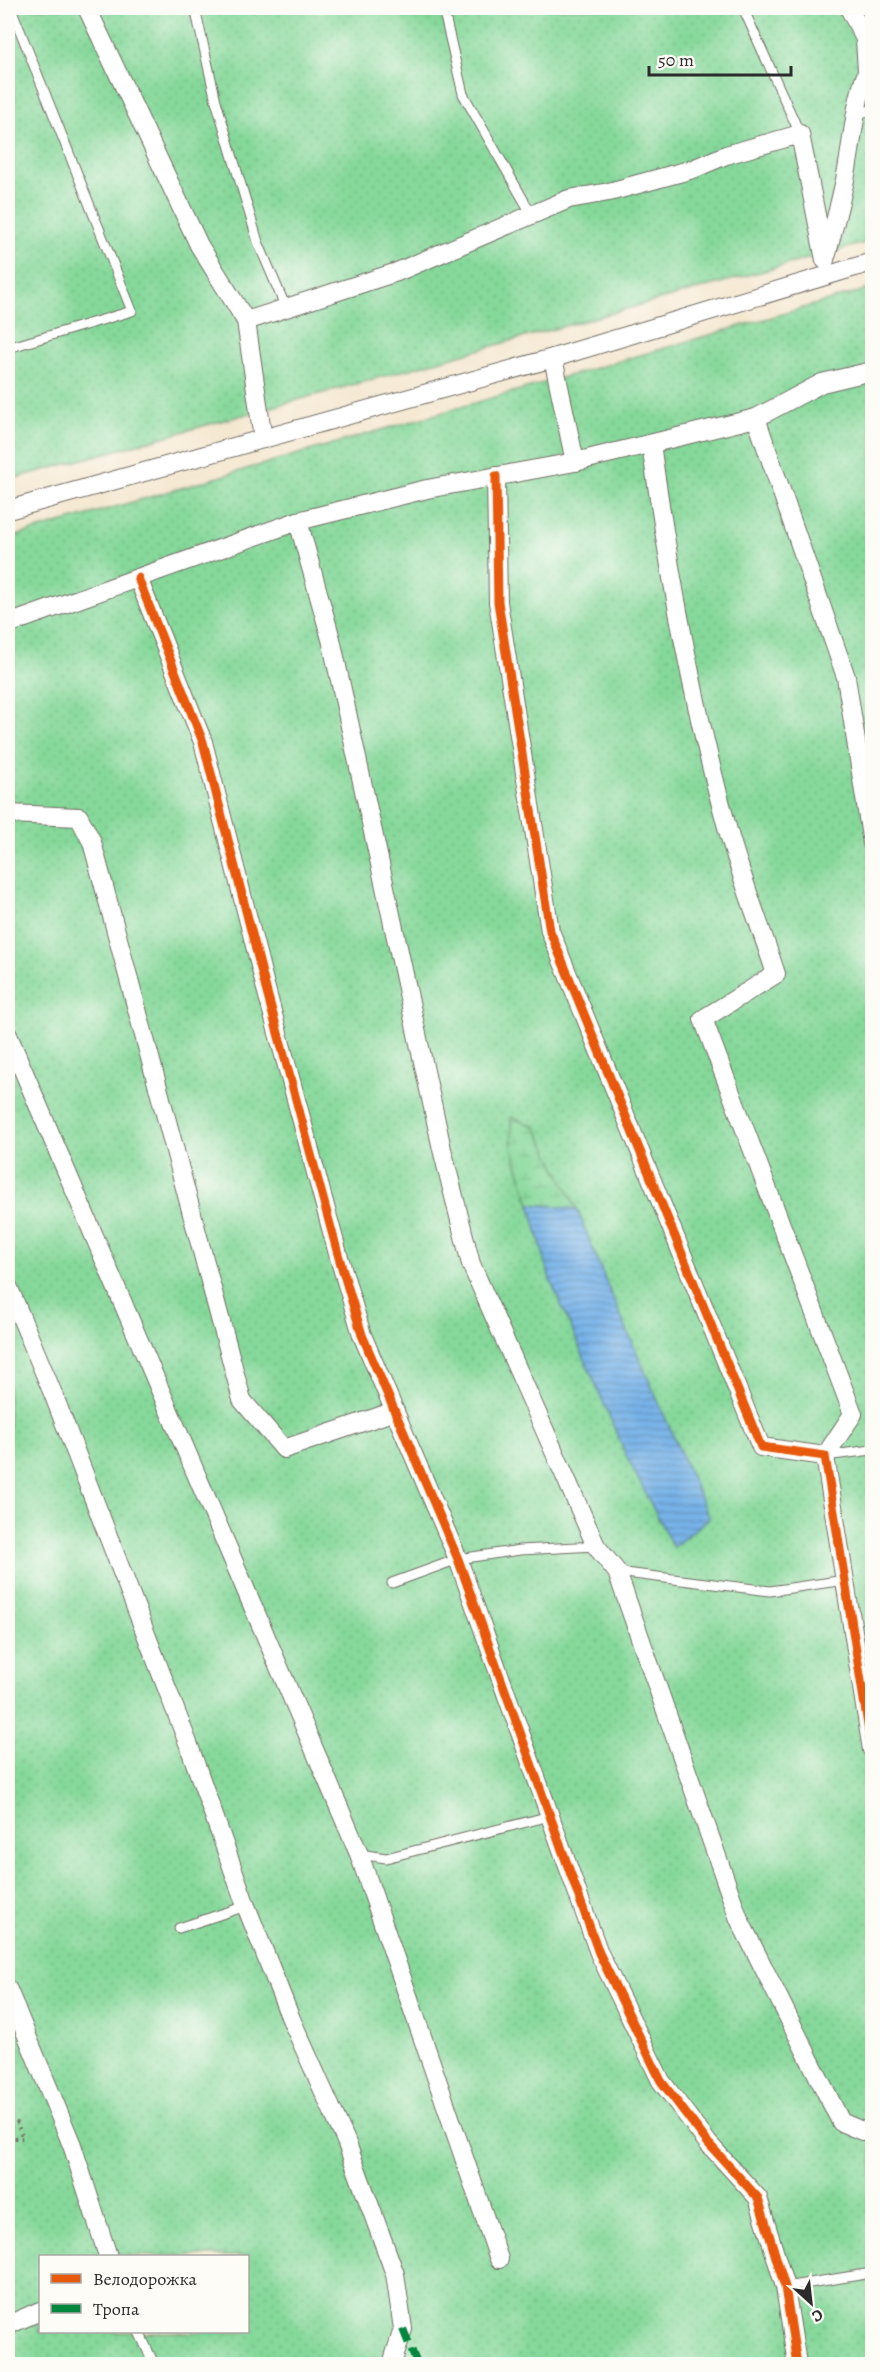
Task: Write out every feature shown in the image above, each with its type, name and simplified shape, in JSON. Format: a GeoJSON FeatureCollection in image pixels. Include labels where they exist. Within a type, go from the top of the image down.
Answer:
{"type":"FeatureCollection","features":[{"type":"Feature","properties":{"kind":"street"},"geometry":{"type":"LineString","coordinates":[[87,8],[199,245],[246,321],[263,439]]}},
{"type":"Feature","properties":{"kind":"street"},"geometry":{"type":"LineString","coordinates":[[824,269],[848,165],[864,112],[870,66],[865,39],[849,8]]}},
{"type":"Feature","properties":{"kind":"street"},"geometry":{"type":"LineString","coordinates":[[246,321],[397,272],[569,199],[609,192],[683,172],[726,155],[800,134],[824,269]]}},
{"type":"Feature","properties":{"kind":"street"},"geometry":{"type":"LineString","coordinates":[[8,510],[553,358],[824,269],[873,262]]}},
{"type":"Feature","properties":{"kind":"street"},"geometry":{"type":"LineString","coordinates":[[553,358],[575,462]]}},
{"type":"Feature","properties":{"kind":"street"},"geometry":{"type":"LineString","coordinates":[[8,624],[298,521],[426,489],[575,462],[756,418],[822,383],[873,371]]}},
{"type":"Feature","properties":{"kind":"street"},"geometry":{"type":"LineString","coordinates":[[756,418],[846,677],[873,843]]}},
{"type":"Feature","properties":{"kind":"street"},"geometry":{"type":"LineString","coordinates":[[651,444],[664,536],[704,740],[728,830],[776,974],[703,1019],[853,1414],[825,1456],[873,1750]]}},
{"type":"Feature","properties":{"kind":"street"},"geometry":{"type":"LineString","coordinates":[[496,476],[498,602],[550,931],[761,1447],[825,1456]]}},
{"type":"Feature","properties":{"kind":"street"},"geometry":{"type":"LineString","coordinates":[[298,521],[331,639],[442,1149],[471,1264],[596,1546],[617,1572],[739,1919],[841,2122],[862,2131],[873,2130]]}},
{"type":"Feature","properties":{"kind":"street"},"geometry":{"type":"LineString","coordinates":[[138,578],[203,742],[266,989],[362,1335],[458,1560],[598,1953],[661,2081],[708,2143],[758,2198],[785,2287],[796,2364]]}},
{"type":"Feature","properties":{"kind":"street"},"geometry":{"type":"LineString","coordinates":[[8,814],[79,817],[92,842],[242,1400],[284,1449],[395,1411]]}},
{"type":"Feature","properties":{"kind":"street"},"geometry":{"type":"LineString","coordinates":[[8,1035],[359,1854],[499,2259]]}},
{"type":"Feature","properties":{"kind":"street"},"geometry":{"type":"LineString","coordinates":[[8,1286],[54,1396],[188,1743],[246,1906],[291,2019],[346,2140],[395,2274],[404,2329],[392,2364]]}},
{"type":"Feature","properties":{"kind":"street"},"geometry":{"type":"LineString","coordinates":[[8,1990],[72,2145],[108,2255]]}},
{"type":"Feature","properties":{"kind":"street"},"geometry":{"type":"LineString","coordinates":[[8,2325],[39,2311]]}},
{"type":"Feature","properties":{"kind":"lane"},"geometry":{"type":"LineString","coordinates":[[8,346],[132,311],[11,8]]}},
{"type":"Feature","properties":{"kind":"lane"},"geometry":{"type":"LineString","coordinates":[[195,8],[216,101],[258,242],[286,308]]}},
{"type":"Feature","properties":{"kind":"lane"},"geometry":{"type":"LineString","coordinates":[[443,8],[463,93],[532,215]]}},
{"type":"Feature","properties":{"kind":"lane"},"geometry":{"type":"LineString","coordinates":[[743,8],[800,134]]}},
{"type":"Feature","properties":{"kind":"lane"},"geometry":{"type":"LineString","coordinates":[[825,1456],[873,1450]]}},
{"type":"Feature","properties":{"kind":"lane"},"geometry":{"type":"LineString","coordinates":[[392,1583],[458,1560],[520,1550],[596,1546]]}},
{"type":"Feature","properties":{"kind":"lane"},"geometry":{"type":"LineString","coordinates":[[617,1572],[770,1592],[845,1580]]}},
{"type":"Feature","properties":{"kind":"lane"},"geometry":{"type":"LineString","coordinates":[[359,1854],[386,1858],[550,1816]]}},
{"type":"Feature","properties":{"kind":"lane"},"geometry":{"type":"LineString","coordinates":[[179,1928],[246,1906]]}},
{"type":"Feature","properties":{"kind":"lane"},"geometry":{"type":"LineString","coordinates":[[785,2287],[873,2273]]}},
{"type":"Feature","properties":{"kind":"lane"},"geometry":{"type":"LineString","coordinates":[[140,2333],[154,2364]]}},
{"type":"Feature","properties":{"kind":"green space"},"geometry":{"type":"Polygon","coordinates":[[[8,8],[872,8],[872,241],[8,480],[8,8]]]}},
{"type":"Feature","properties":{"kind":"green space"},"geometry":{"type":"Polygon","coordinates":[[[872,288],[872,2364],[8,2364],[8,538],[872,288]]]}},
{"type":"Feature","properties":{"kind":"green space"},"geometry":{"type":"Polygon","coordinates":[[[511,1117],[536,1127],[577,1209],[530,1204],[512,1148],[511,1117]]]}},
{"type":"Feature","properties":{"kind":"water"},"geometry":{"type":"Polygon","coordinates":[[[530,1204],[577,1209],[609,1289],[709,1518],[673,1547],[626,1455],[550,1279],[530,1204]]]}},
{"type":"Feature","properties":{"kind":"marked path"},"geometry":{"type":"LineString","coordinates":[[403,2329],[417,2364]]}},
{"type":"Feature","properties":{"kind":"cycle path"},"geometry":{"type":"LineString","coordinates":[[496,476],[498,602],[550,931],[761,1447],[825,1456],[872,1750]]}},
{"type":"Feature","properties":{"kind":"cycle path"},"geometry":{"type":"LineString","coordinates":[[138,578],[203,742],[266,989],[362,1335],[458,1559],[599,1953],[661,2081],[708,2143],[758,2198],[785,2287],[797,2364]]}}]}
